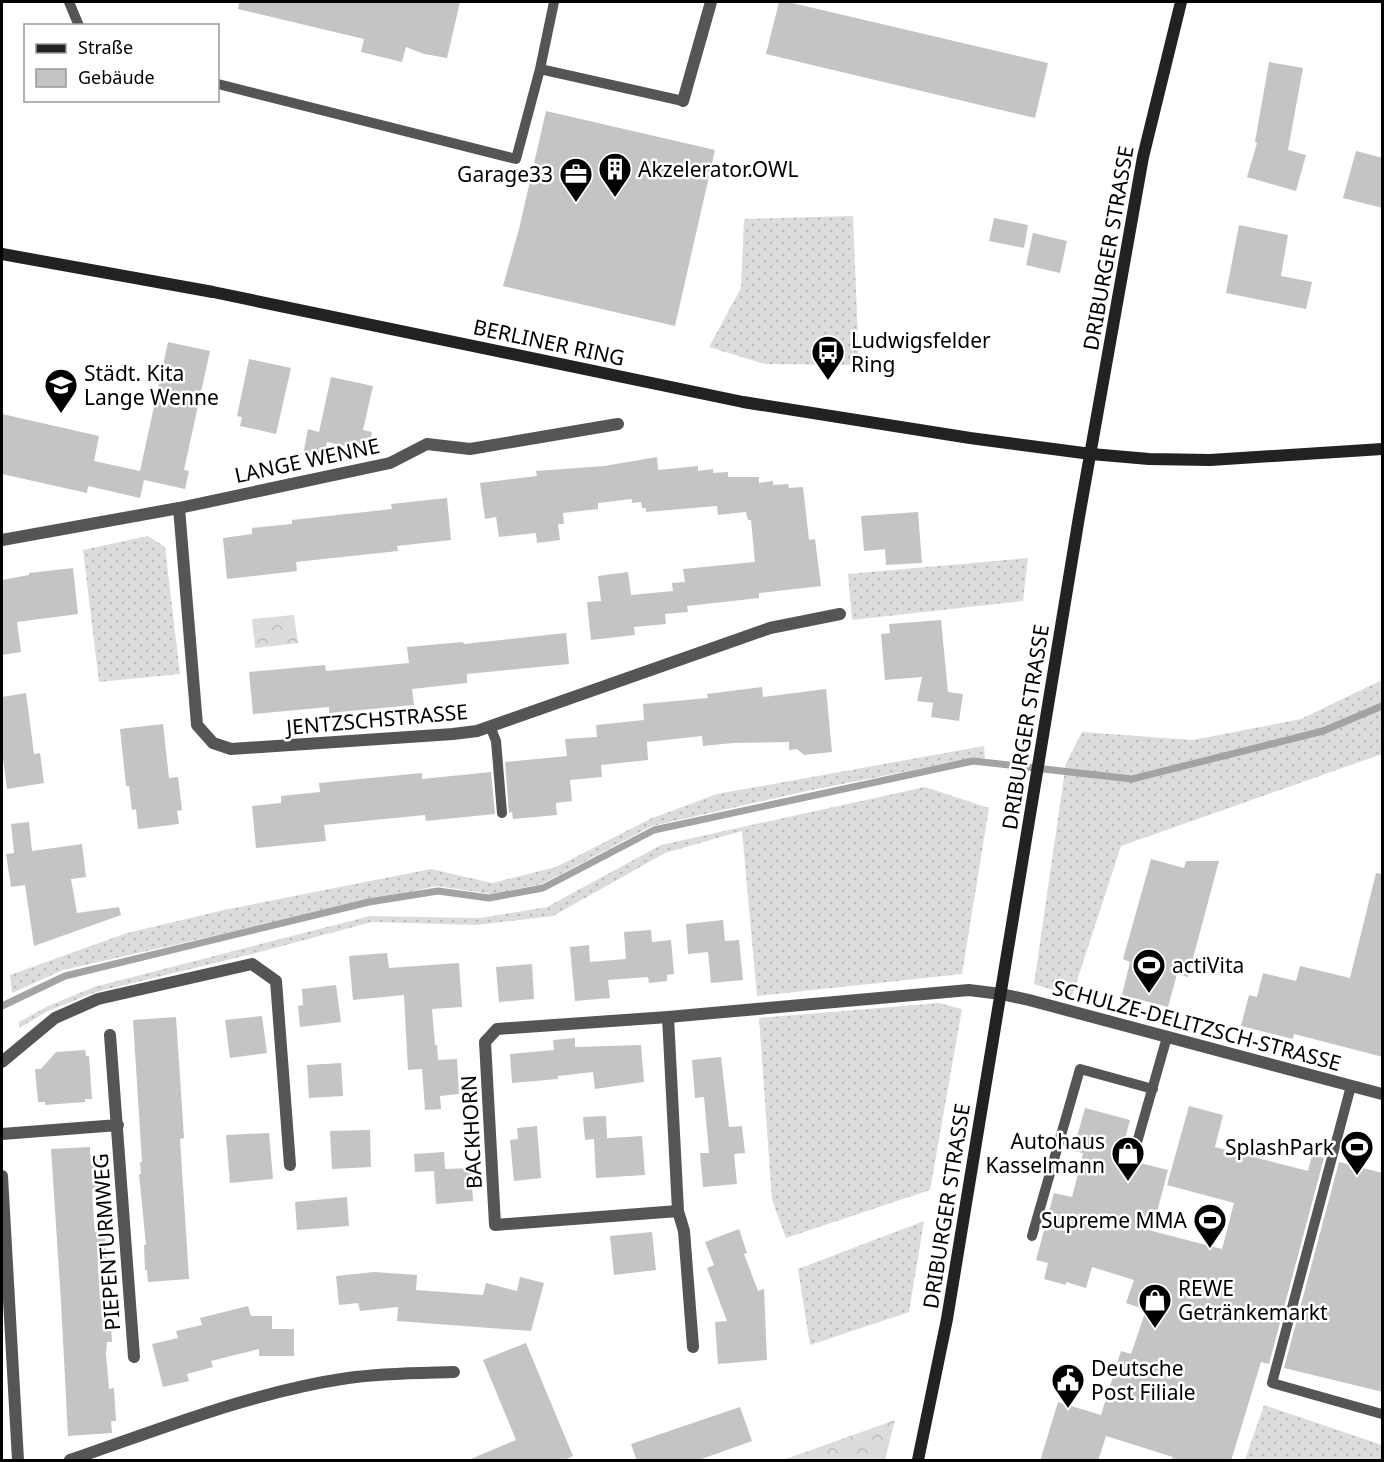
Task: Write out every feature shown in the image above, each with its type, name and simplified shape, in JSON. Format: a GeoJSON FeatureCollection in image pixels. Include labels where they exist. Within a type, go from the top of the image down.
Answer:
{"type":"FeatureCollection","features":[{"type":"Feature","properties":{"kind":"main road","name":"DRIBURGER STRASSE"},"geometry":{"type":"LineString","coordinates":[[918,1461],[947,1319],[1090,454],[1143,157],[1181,2]]}},
{"type":"Feature","properties":{"kind":"main road","name":"BERLINER RING"},"geometry":{"type":"LineString","coordinates":[[2,254],[213,292],[743,402],[970,438],[1090,454]]}},
{"type":"Feature","properties":{"kind":"main road"},"geometry":{"type":"LineString","coordinates":[[1090,454],[1149,459],[1210,460],[1383,449]]}},
{"type":"Feature","properties":{"kind":"street"},"geometry":{"type":"LineString","coordinates":[[683,101],[711,2]]}},
{"type":"Feature","properties":{"kind":"street","name":"LANGE WENNE"},"geometry":{"type":"LineString","coordinates":[[2,540],[179,508],[390,463],[427,444],[470,449],[618,424]]}},
{"type":"Feature","properties":{"kind":"street","name":"JENTZSCHSTRASSE"},"geometry":{"type":"LineString","coordinates":[[179,508],[197,725],[213,743],[231,749],[453,734],[477,730],[770,628],[840,614]]}},
{"type":"Feature","properties":{"kind":"street"},"geometry":{"type":"LineString","coordinates":[[2,1062],[55,1018],[98,999],[252,964],[276,981],[290,1165]]}},
{"type":"Feature","properties":{"kind":"street","name":"BACKHORN"},"geometry":{"type":"LineString","coordinates":[[678,1211],[495,1225],[485,1042],[497,1029],[668,1017],[969,990],[1001,994]]}},
{"type":"Feature","properties":{"kind":"street","name":"SCHULZE-DELITZSCH-STRASSE"},"geometry":{"type":"LineString","coordinates":[[1001,994],[1383,1094]]}},
{"type":"Feature","properties":{"kind":"street"},"geometry":{"type":"LineString","coordinates":[[668,1017],[678,1211],[684,1231],[693,1347]]}},
{"type":"Feature","properties":{"kind":"street","name":"PIEPENTURMWEG"},"geometry":{"type":"LineString","coordinates":[[110,1035],[134,1357]]}},
{"type":"Feature","properties":{"kind":"street","name":"PIEPENTURMWEG"},"geometry":{"type":"LineString","coordinates":[[2,1134],[118,1125]]}},
{"type":"Feature","properties":{"kind":"street"},"geometry":{"type":"LineString","coordinates":[[2,1176],[18,1461]]}},
{"type":"Feature","properties":{"kind":"street"},"geometry":{"type":"LineString","coordinates":[[70,1461],[240,1402],[346,1378],[454,1372]]}},
{"type":"Feature","properties":{"kind":"lane"},"geometry":{"type":"LineString","coordinates":[[69,2],[78,24]]}},
{"type":"Feature","properties":{"kind":"lane"},"geometry":{"type":"LineString","coordinates":[[219,84],[516,159],[540,69],[554,2]]}},
{"type":"Feature","properties":{"kind":"lane"},"geometry":{"type":"LineString","coordinates":[[540,69],[683,101]]}},
{"type":"Feature","properties":{"kind":"lane"},"geometry":{"type":"LineString","coordinates":[[490,726],[496,741],[502,785],[502,813]]}},
{"type":"Feature","properties":{"kind":"lane"},"geometry":{"type":"LineString","coordinates":[[1134,1153],[1167,1037]]}},
{"type":"Feature","properties":{"kind":"lane"},"geometry":{"type":"LineString","coordinates":[[1032,1236],[1080,1069],[1153,1089]]}},
{"type":"Feature","properties":{"kind":"lane"},"geometry":{"type":"LineString","coordinates":[[1351,1086],[1272,1383],[1383,1414]]}},
{"type":"Feature","properties":{"kind":"green space"},"geometry":{"type":"Polygon","coordinates":[[[853,216],[859,365],[765,364],[709,347],[741,288],[744,219],[853,216]]]}},
{"type":"Feature","properties":{"kind":"green space"},"geometry":{"type":"Polygon","coordinates":[[[148,536],[165,547],[180,674],[99,682],[83,550],[148,536]]]}},
{"type":"Feature","properties":{"kind":"green space"},"geometry":{"type":"Polygon","coordinates":[[[1028,558],[1023,601],[852,620],[848,574],[1028,558]]]}},
{"type":"Feature","properties":{"kind":"green space"},"geometry":{"type":"Polygon","coordinates":[[[294,615],[298,643],[255,648],[252,619],[294,615]]]}},
{"type":"Feature","properties":{"kind":"green space"},"geometry":{"type":"Polygon","coordinates":[[[1382,680],[1382,754],[1121,846],[1072,996],[1034,984],[1066,763],[1082,732],[1193,740],[1301,719],[1382,680]]]}},
{"type":"Feature","properties":{"kind":"green space"},"geometry":{"type":"Polygon","coordinates":[[[984,746],[985,759],[974,758],[807,791],[652,826],[542,884],[492,894],[436,886],[63,970],[12,993],[10,975],[127,933],[224,910],[431,869],[492,883],[556,867],[650,819],[717,794],[984,746]]]}},
{"type":"Feature","properties":{"kind":"green space"},"geometry":{"type":"Polygon","coordinates":[[[925,787],[989,808],[962,974],[757,996],[742,831],[665,853],[553,916],[476,925],[372,922],[96,992],[48,1011],[19,1028],[19,1022],[46,1007],[94,987],[370,916],[480,918],[547,907],[661,845],[925,787]]]}},
{"type":"Feature","properties":{"kind":"green space"},"geometry":{"type":"Polygon","coordinates":[[[939,1003],[962,1009],[930,1190],[786,1238],[772,1200],[759,1018],[939,1003]]]}},
{"type":"Feature","properties":{"kind":"green space"},"geometry":{"type":"Polygon","coordinates":[[[924,1221],[909,1312],[810,1345],[798,1269],[924,1221]]]}},
{"type":"Feature","properties":{"kind":"green space"},"geometry":{"type":"Polygon","coordinates":[[[1264,1405],[1382,1445],[1382,1460],[1245,1460],[1264,1405]]]}},
{"type":"Feature","properties":{"kind":"green space"},"geometry":{"type":"Polygon","coordinates":[[[895,1420],[885,1460],[783,1460],[895,1420]]]}},
{"type":"Feature","properties":{"kind":"building"},"geometry":{"type":"Polygon","coordinates":[[[239,2],[460,2],[447,58],[424,54],[406,47],[402,62],[361,52],[364,39],[238,9],[239,2]]]}},
{"type":"Feature","properties":{"kind":"building"},"geometry":{"type":"Polygon","coordinates":[[[779,2],[788,2],[1048,63],[1035,118],[766,54],[779,2]]]}},
{"type":"Feature","properties":{"kind":"building"},"geometry":{"type":"Polygon","coordinates":[[[1269,62],[1303,68],[1288,150],[1306,155],[1296,191],[1247,177],[1257,143],[1255,142],[1269,62]]]}},
{"type":"Feature","properties":{"kind":"building","name":"Akzelerator.OWL"},"geometry":{"type":"Polygon","coordinates":[[[546,111],[715,150],[675,326],[503,286],[519,229],[546,111]]]}},
{"type":"Feature","properties":{"kind":"building"},"geometry":{"type":"Polygon","coordinates":[[[1356,151],[1383,158],[1383,208],[1343,198],[1356,151]]]}},
{"type":"Feature","properties":{"kind":"building"},"geometry":{"type":"Polygon","coordinates":[[[994,218],[1028,225],[1024,248],[989,241],[994,218]]]}},
{"type":"Feature","properties":{"kind":"building"},"geometry":{"type":"Polygon","coordinates":[[[1239,225],[1288,235],[1281,276],[1312,282],[1306,309],[1226,293],[1239,225]]]}},
{"type":"Feature","properties":{"kind":"building"},"geometry":{"type":"Polygon","coordinates":[[[1033,233],[1067,241],[1060,273],[1026,265],[1033,233]]]}},
{"type":"Feature","properties":{"kind":"building"},"geometry":{"type":"Polygon","coordinates":[[[168,342],[210,351],[184,470],[189,471],[185,489],[144,480],[140,498],[88,486],[87,493],[2,474],[2,414],[99,436],[94,461],[140,471],[168,342]]]}},
{"type":"Feature","properties":{"kind":"building"},"geometry":{"type":"Polygon","coordinates":[[[249,359],[291,368],[276,434],[240,426],[242,417],[237,416],[249,359]]]}},
{"type":"Feature","properties":{"kind":"building"},"geometry":{"type":"Polygon","coordinates":[[[331,377],[373,386],[363,430],[372,432],[368,451],[327,442],[323,460],[303,455],[308,429],[319,432],[331,377]]]}},
{"type":"Feature","properties":{"kind":"building"},"geometry":{"type":"Polygon","coordinates":[[[657,457],[658,470],[698,466],[698,471],[713,469],[713,473],[728,472],[728,477],[759,477],[759,483],[773,481],[773,485],[788,484],[789,488],[803,487],[809,540],[815,539],[821,586],[759,593],[759,598],[687,606],[688,612],[665,614],[666,624],[634,627],[635,635],[591,640],[587,602],[601,601],[598,576],[628,572],[631,595],[673,591],[672,583],[685,582],[683,569],[755,562],[751,520],[748,520],[746,512],[718,515],[717,506],[646,512],[641,502],[632,503],[632,499],[598,503],[598,509],[563,513],[564,524],[558,524],[560,540],[537,543],[536,533],[499,537],[496,517],[485,519],[480,483],[537,476],[536,471],[604,466],[657,457]]]}},
{"type":"Feature","properties":{"kind":"building"},"geometry":{"type":"Polygon","coordinates":[[[447,498],[451,540],[397,546],[398,551],[296,562],[297,571],[227,579],[223,538],[252,534],[252,528],[292,524],[292,520],[392,509],[391,504],[447,498]]]}},
{"type":"Feature","properties":{"kind":"building"},"geometry":{"type":"Polygon","coordinates":[[[918,512],[922,563],[886,565],[885,549],[864,551],[861,516],[918,512]]]}},
{"type":"Feature","properties":{"kind":"building"},"geometry":{"type":"Polygon","coordinates":[[[73,568],[78,614],[17,622],[21,652],[2,655],[2,580],[29,575],[29,573],[73,568]]]}},
{"type":"Feature","properties":{"kind":"building"},"geometry":{"type":"Polygon","coordinates":[[[941,620],[948,692],[963,694],[959,721],[931,717],[933,703],[917,701],[922,677],[885,680],[881,634],[890,633],[889,624],[941,620]]]}},
{"type":"Feature","properties":{"kind":"building"},"geometry":{"type":"Polygon","coordinates":[[[566,633],[569,664],[467,674],[467,683],[412,689],[414,705],[329,713],[329,707],[253,714],[249,672],[325,665],[326,671],[409,663],[407,647],[463,642],[464,644],[566,633]]]}},
{"type":"Feature","properties":{"kind":"building"},"geometry":{"type":"Polygon","coordinates":[[[762,687],[763,697],[826,689],[832,752],[804,755],[797,749],[789,750],[789,742],[703,746],[702,736],[647,742],[648,760],[601,765],[602,777],[570,780],[572,801],[556,803],[557,815],[513,819],[512,812],[509,813],[505,762],[567,756],[565,739],[597,737],[596,725],[644,720],[643,704],[708,698],[707,694],[762,687]]]}},
{"type":"Feature","properties":{"kind":"building"},"geometry":{"type":"Polygon","coordinates":[[[26,693],[34,754],[40,753],[44,783],[7,789],[2,751],[2,697],[26,693]]]}},
{"type":"Feature","properties":{"kind":"building"},"geometry":{"type":"Polygon","coordinates":[[[163,724],[169,778],[178,777],[182,810],[177,811],[179,824],[138,829],[136,809],[132,810],[129,786],[126,786],[120,729],[163,724]]]}},
{"type":"Feature","properties":{"kind":"building"},"geometry":{"type":"Polygon","coordinates":[[[491,772],[495,814],[426,821],[425,815],[324,825],[326,841],[256,848],[252,806],[281,803],[281,796],[320,792],[319,783],[422,773],[422,779],[491,772]]]}},
{"type":"Feature","properties":{"kind":"building"},"geometry":{"type":"Polygon","coordinates":[[[29,822],[32,851],[82,844],[86,877],[71,879],[77,913],[119,907],[121,915],[34,946],[25,885],[11,887],[6,854],[14,853],[11,824],[29,822]]]}},
{"type":"Feature","properties":{"kind":"building"},"geometry":{"type":"Polygon","coordinates":[[[1151,859],[1184,868],[1186,861],[1219,861],[1188,977],[1177,974],[1168,1007],[1122,995],[1130,962],[1123,959],[1151,859]]]}},
{"type":"Feature","properties":{"kind":"building"},"geometry":{"type":"Polygon","coordinates":[[[1376,873],[1383,874],[1383,1057],[1294,1034],[1293,1039],[1241,1026],[1249,995],[1257,997],[1263,973],[1296,981],[1300,966],[1350,978],[1376,873]]]}},
{"type":"Feature","properties":{"kind":"building"},"geometry":{"type":"Polygon","coordinates":[[[723,920],[725,941],[739,940],[743,980],[711,983],[708,952],[688,954],[686,924],[723,920]]]}},
{"type":"Feature","properties":{"kind":"building"},"geometry":{"type":"Polygon","coordinates":[[[651,930],[652,942],[671,940],[674,974],[667,975],[667,981],[649,983],[648,977],[608,980],[610,998],[575,1001],[570,947],[589,945],[590,962],[626,959],[624,932],[651,930]]]}},
{"type":"Feature","properties":{"kind":"building"},"geometry":{"type":"Polygon","coordinates":[[[387,953],[389,968],[459,963],[462,1007],[432,1009],[438,1060],[457,1059],[459,1094],[440,1096],[441,1109],[425,1110],[422,1069],[408,1070],[404,995],[353,1000],[349,956],[387,953]]]}},
{"type":"Feature","properties":{"kind":"building"},"geometry":{"type":"Polygon","coordinates":[[[532,964],[534,999],[499,1002],[496,967],[532,964]]]}},
{"type":"Feature","properties":{"kind":"building"},"geometry":{"type":"Polygon","coordinates":[[[336,985],[341,1022],[300,1027],[298,1006],[303,1005],[302,989],[336,985]]]}},
{"type":"Feature","properties":{"kind":"building"},"geometry":{"type":"Polygon","coordinates":[[[262,1016],[267,1053],[230,1058],[225,1020],[262,1016]]]}},
{"type":"Feature","properties":{"kind":"building"},"geometry":{"type":"Polygon","coordinates":[[[176,1017],[184,1138],[180,1139],[189,1279],[148,1282],[147,1270],[145,1270],[144,1245],[146,1245],[139,1174],[141,1174],[140,1162],[142,1162],[133,1020],[176,1017]]]}},
{"type":"Feature","properties":{"kind":"building"},"geometry":{"type":"Polygon","coordinates":[[[575,1038],[575,1047],[641,1045],[644,1082],[595,1089],[593,1072],[558,1076],[558,1079],[512,1083],[510,1054],[554,1050],[553,1040],[575,1038]]]}},
{"type":"Feature","properties":{"kind":"building"},"geometry":{"type":"Polygon","coordinates":[[[85,1050],[86,1056],[89,1056],[92,1099],[85,1099],[85,1102],[45,1105],[45,1102],[38,1102],[35,1069],[41,1069],[56,1052],[85,1050]]]}},
{"type":"Feature","properties":{"kind":"building"},"geometry":{"type":"Polygon","coordinates":[[[721,1057],[729,1127],[742,1126],[745,1153],[734,1154],[737,1184],[703,1187],[700,1153],[709,1153],[704,1097],[695,1098],[692,1060],[721,1057]]]}},
{"type":"Feature","properties":{"kind":"building"},"geometry":{"type":"Polygon","coordinates":[[[341,1063],[343,1096],[309,1098],[307,1065],[341,1063]]]}},
{"type":"Feature","properties":{"kind":"building"},"geometry":{"type":"Polygon","coordinates":[[[1189,1106],[1223,1115],[1215,1147],[1308,1171],[1312,1155],[1324,1158],[1269,1364],[1261,1362],[1231,1461],[1171,1461],[1173,1457],[1106,1436],[1098,1461],[1040,1461],[1058,1402],[1101,1415],[1121,1351],[1131,1354],[1146,1310],[1126,1303],[1134,1280],[1092,1267],[1086,1288],[1066,1282],[1066,1285],[1044,1279],[1048,1263],[1036,1260],[1054,1193],[1072,1197],[1083,1153],[1073,1151],[1085,1108],[1130,1120],[1120,1158],[1168,1170],[1152,1231],[1222,1249],[1234,1203],[1167,1185],[1189,1106]]]}},
{"type":"Feature","properties":{"kind":"building"},"geometry":{"type":"Polygon","coordinates":[[[606,1116],[607,1138],[595,1139],[642,1136],[645,1175],[596,1178],[594,1139],[585,1140],[583,1117],[606,1116]]]}},
{"type":"Feature","properties":{"kind":"building"},"geometry":{"type":"Polygon","coordinates":[[[537,1126],[541,1178],[514,1181],[510,1140],[518,1139],[517,1128],[537,1126]]]}},
{"type":"Feature","properties":{"kind":"building"},"geometry":{"type":"Polygon","coordinates":[[[370,1130],[371,1167],[332,1169],[330,1131],[370,1130]]]}},
{"type":"Feature","properties":{"kind":"building"},"geometry":{"type":"Polygon","coordinates":[[[269,1133],[273,1179],[230,1183],[226,1135],[269,1133]]]}},
{"type":"Feature","properties":{"kind":"building"},"geometry":{"type":"Polygon","coordinates":[[[90,1147],[90,1155],[100,1155],[102,1188],[92,1189],[94,1223],[95,1232],[105,1231],[107,1265],[98,1265],[100,1299],[104,1299],[104,1310],[110,1310],[112,1342],[107,1342],[106,1354],[109,1389],[114,1388],[116,1421],[111,1421],[112,1433],[68,1436],[51,1149],[90,1147]]]}},
{"type":"Feature","properties":{"kind":"building"},"geometry":{"type":"Polygon","coordinates":[[[444,1152],[445,1169],[471,1168],[473,1201],[436,1204],[434,1171],[415,1172],[414,1154],[444,1152]]]}},
{"type":"Feature","properties":{"kind":"building"},"geometry":{"type":"Polygon","coordinates":[[[1339,1162],[1383,1173],[1383,1392],[1284,1368],[1339,1162]]]}},
{"type":"Feature","properties":{"kind":"building"},"geometry":{"type":"Polygon","coordinates":[[[347,1197],[349,1226],[297,1230],[295,1202],[347,1197]]]}},
{"type":"Feature","properties":{"kind":"building"},"geometry":{"type":"Polygon","coordinates":[[[739,1229],[747,1253],[744,1254],[758,1291],[764,1289],[767,1360],[718,1364],[715,1322],[727,1321],[707,1268],[714,1265],[705,1242],[739,1229]]]}},
{"type":"Feature","properties":{"kind":"building"},"geometry":{"type":"Polygon","coordinates":[[[652,1232],[656,1270],[614,1275],[610,1236],[652,1232]]]}},
{"type":"Feature","properties":{"kind":"building"},"geometry":{"type":"Polygon","coordinates":[[[374,1272],[417,1275],[416,1290],[483,1295],[486,1283],[517,1291],[520,1277],[544,1283],[531,1331],[397,1321],[398,1307],[360,1311],[358,1303],[339,1305],[336,1276],[374,1272]]]}},
{"type":"Feature","properties":{"kind":"building"},"geometry":{"type":"Polygon","coordinates":[[[248,1306],[251,1316],[272,1316],[272,1329],[294,1329],[294,1356],[259,1356],[259,1349],[211,1361],[213,1367],[187,1374],[189,1381],[163,1387],[152,1344],[178,1338],[176,1331],[202,1325],[200,1318],[248,1306]]]}},
{"type":"Feature","properties":{"kind":"building"},"geometry":{"type":"Polygon","coordinates":[[[526,1343],[573,1456],[562,1461],[466,1461],[516,1440],[483,1360],[526,1343]]]}},
{"type":"Feature","properties":{"kind":"building"},"geometry":{"type":"Polygon","coordinates":[[[740,1407],[752,1441],[696,1461],[637,1461],[631,1444],[740,1407]]]}},
{"type":"Feature","properties":{"kind":"waterway"},"geometry":{"type":"LineString","coordinates":[[2,1006],[65,976],[369,902],[438,891],[489,898],[543,888],[654,830],[973,761],[1132,779],[1323,731],[1382,706]]}},
{"type":"Feature","properties":{"kind":"place","name":"Akzelerator.OWL"},"geometry":{"type":"Point","coordinates":[615,198]}},
{"type":"Feature","properties":{"kind":"place","name":"Garage33"},"geometry":{"type":"Point","coordinates":[576,203]}},
{"type":"Feature","properties":{"kind":"place","name":"Ludwigsfelder Ring"},"geometry":{"type":"Point","coordinates":[828,381]}},
{"type":"Feature","properties":{"kind":"place","name":"Städt. Kita Lange Wenne"},"geometry":{"type":"Point","coordinates":[61,414]}},
{"type":"Feature","properties":{"kind":"place","name":"actiVita"},"geometry":{"type":"Point","coordinates":[1149,994]}},
{"type":"Feature","properties":{"kind":"place","name":"SplashPark"},"geometry":{"type":"Point","coordinates":[1357,1176]}},
{"type":"Feature","properties":{"kind":"place","name":"Autohaus Kasselmann"},"geometry":{"type":"Point","coordinates":[1128,1182]}},
{"type":"Feature","properties":{"kind":"place","name":"Supreme MMA"},"geometry":{"type":"Point","coordinates":[1210,1249]}},
{"type":"Feature","properties":{"kind":"place","name":"REWE Getränkemarkt"},"geometry":{"type":"Point","coordinates":[1155,1329]}},
{"type":"Feature","properties":{"kind":"place","name":"Deutsche Post Filiale"},"geometry":{"type":"Point","coordinates":[1068,1409]}}]}
